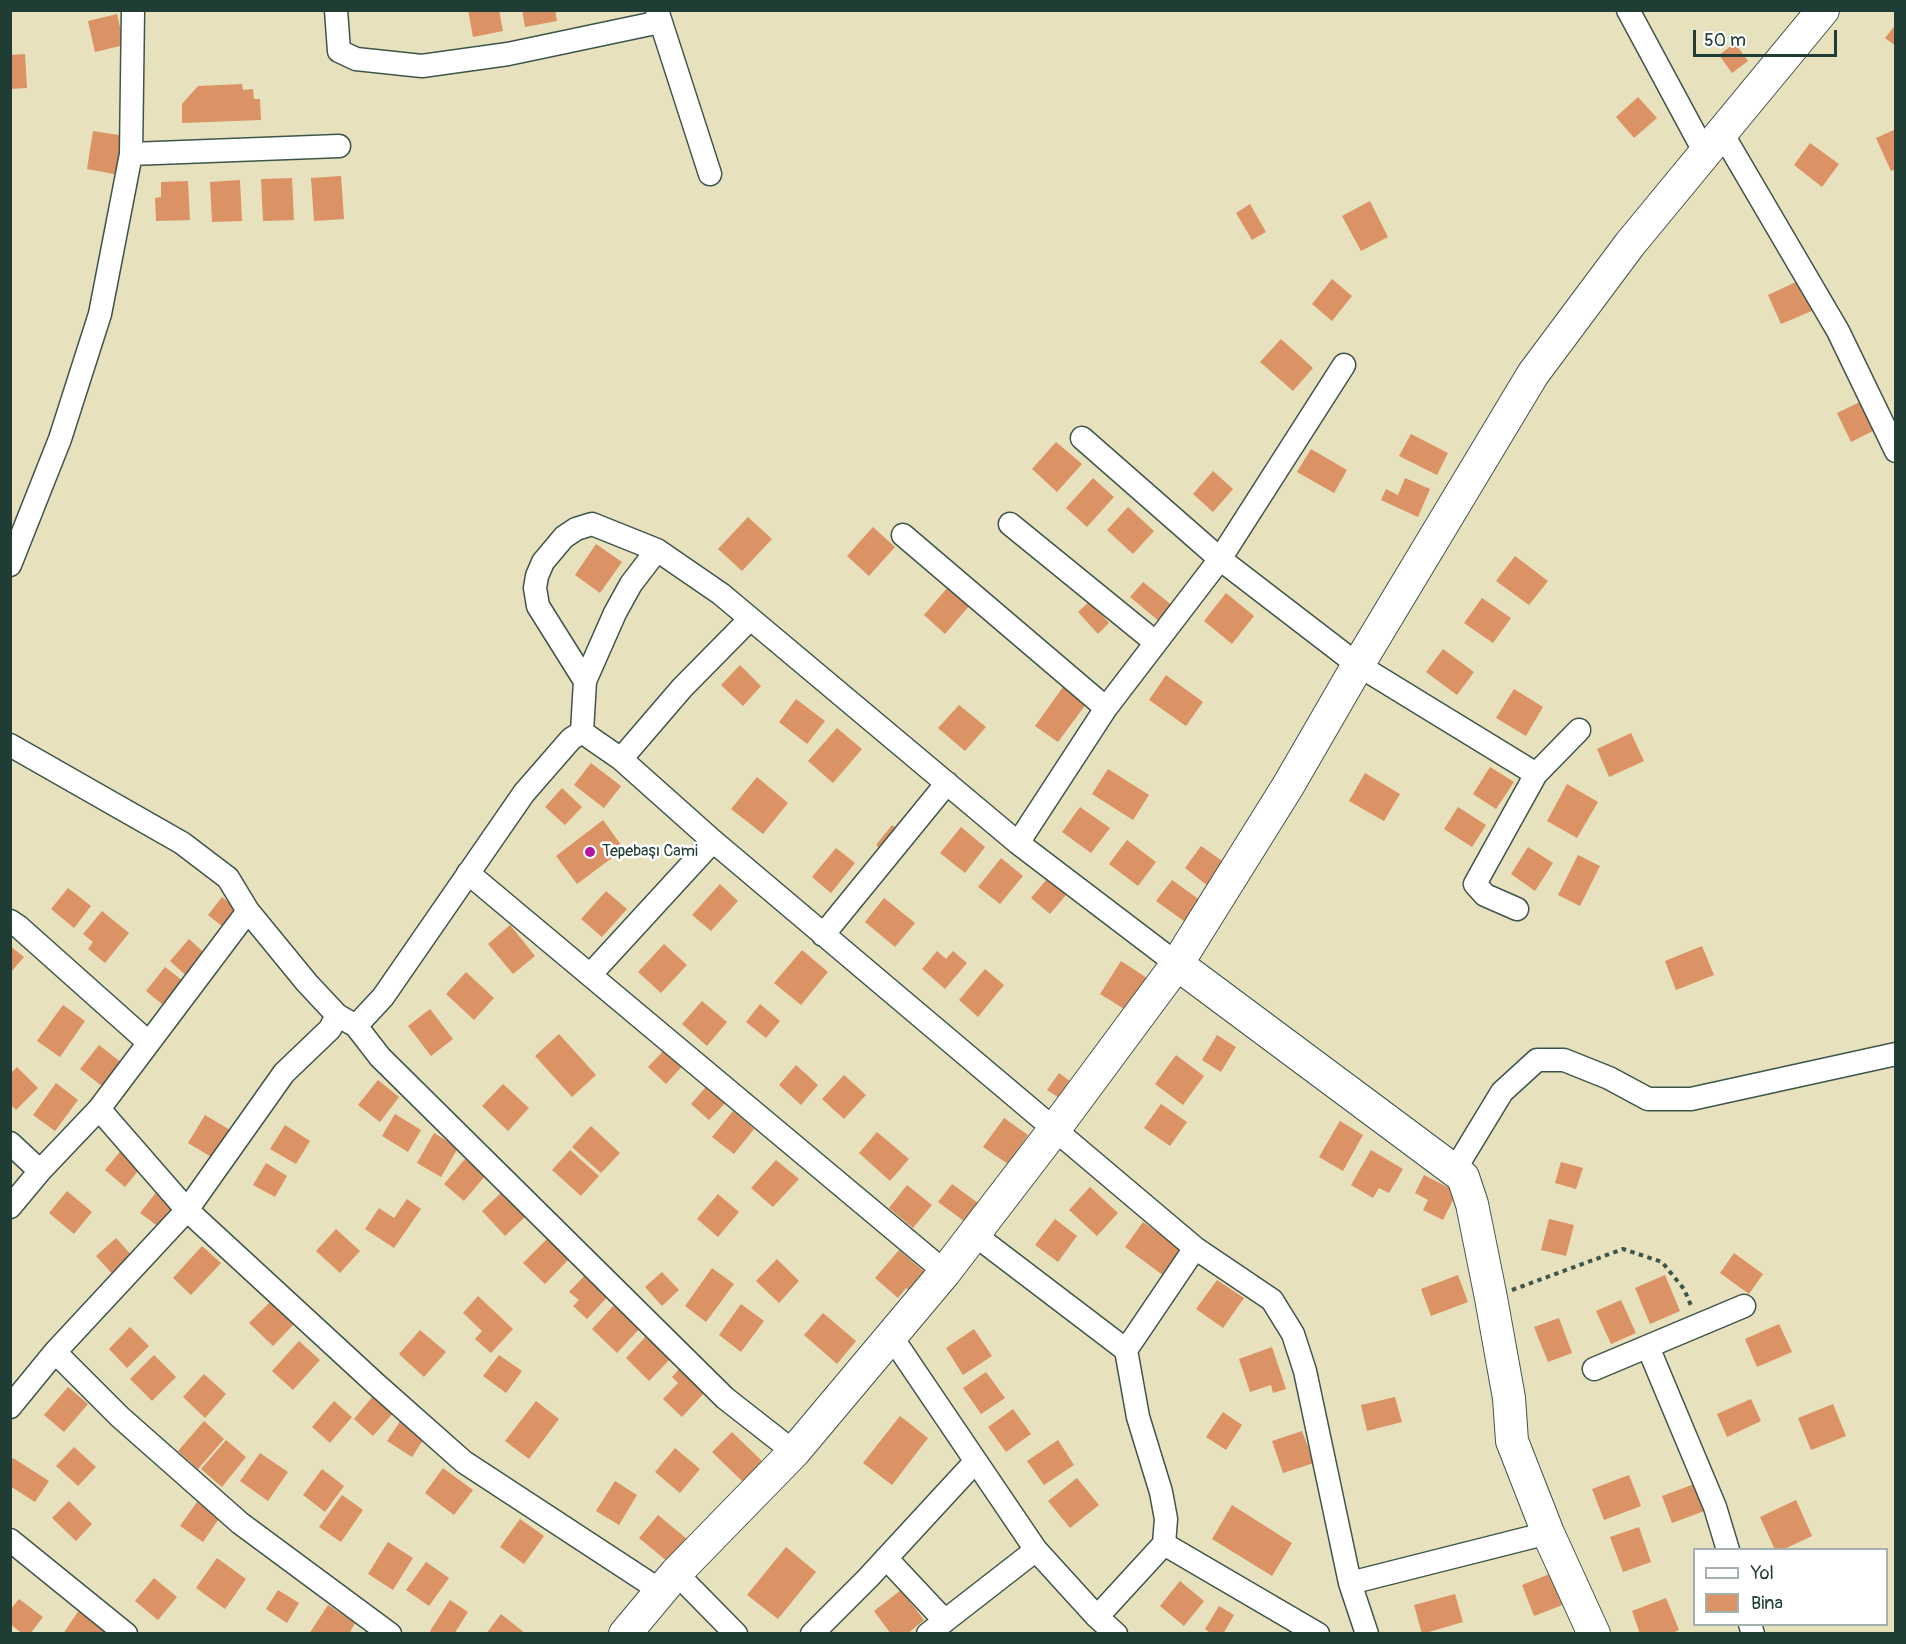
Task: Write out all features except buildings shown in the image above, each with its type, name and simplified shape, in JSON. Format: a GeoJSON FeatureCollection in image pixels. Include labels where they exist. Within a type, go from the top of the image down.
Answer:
{"type":"FeatureCollection","features":[{"type":"Feature","properties":{"kind":"street"},"geometry":{"type":"LineString","coordinates":[[10,565],[60,439],[100,314],[131,154],[133,10]]}},
{"type":"Feature","properties":{"kind":"street"},"geometry":{"type":"LineString","coordinates":[[336,10],[339,51],[356,59],[422,66],[508,54],[659,16],[710,174]]}},
{"type":"Feature","properties":{"kind":"street"},"geometry":{"type":"LineString","coordinates":[[1628,10],[1838,331],[1896,451]]}},
{"type":"Feature","properties":{"kind":"street"},"geometry":{"type":"LineString","coordinates":[[625,1634],[669,1582],[794,1452],[975,1235],[1054,1130],[1176,964],[1288,786],[1533,374],[1630,244],[1823,10]]}},
{"type":"Feature","properties":{"kind":"street"},"geometry":{"type":"LineString","coordinates":[[131,154],[339,146]]}},
{"type":"Feature","properties":{"kind":"street"},"geometry":{"type":"LineString","coordinates":[[1018,843],[1106,708],[1220,559],[1344,365]]}},
{"type":"Feature","properties":{"kind":"street"},"geometry":{"type":"LineString","coordinates":[[1082,438],[1220,559],[1358,665],[1536,774]]}},
{"type":"Feature","properties":{"kind":"street"},"geometry":{"type":"LineString","coordinates":[[585,681],[538,606],[535,588],[543,562],[564,537],[576,529],[592,524],[657,550],[721,594],[1018,843],[1176,964],[1463,1177],[1472,1204],[1491,1298],[1509,1398],[1512,1441],[1548,1533],[1594,1634]]}},
{"type":"Feature","properties":{"kind":"street"},"geometry":{"type":"LineString","coordinates":[[1010,524],[1155,642]]}},
{"type":"Feature","properties":{"kind":"street"},"geometry":{"type":"LineString","coordinates":[[903,535],[1106,708]]}},
{"type":"Feature","properties":{"kind":"street"},"geometry":{"type":"LineString","coordinates":[[582,732],[585,681],[615,613],[631,584],[657,550]]}},
{"type":"Feature","properties":{"kind":"street"},"geometry":{"type":"LineString","coordinates":[[621,759],[682,688],[750,619]]}},
{"type":"Feature","properties":{"kind":"street"},"geometry":{"type":"LineString","coordinates":[[1517,909],[1485,895],[1474,884],[1536,774],[1580,730]]}},
{"type":"Feature","properties":{"kind":"street"},"geometry":{"type":"LineString","coordinates":[[582,732],[621,759],[713,841],[1195,1248],[1272,1300],[1293,1334],[1305,1371],[1350,1583],[1367,1634]]}},
{"type":"Feature","properties":{"kind":"street"},"geometry":{"type":"LineString","coordinates":[[357,1026],[383,996],[524,793],[571,739],[582,732]]}},
{"type":"Feature","properties":{"kind":"street"},"geometry":{"type":"LineString","coordinates":[[10,745],[182,843],[228,878],[248,911],[307,984],[337,1015],[357,1026],[380,1057],[725,1398],[794,1452]]}},
{"type":"Feature","properties":{"kind":"street"},"geometry":{"type":"LineString","coordinates":[[823,934],[947,783]]}},
{"type":"Feature","properties":{"kind":"street"},"geometry":{"type":"LineString","coordinates":[[590,975],[713,841]]}},
{"type":"Feature","properties":{"kind":"street"},"geometry":{"type":"LineString","coordinates":[[468,873],[945,1272]]}},
{"type":"Feature","properties":{"kind":"street"},"geometry":{"type":"LineString","coordinates":[[10,1207],[40,1171],[99,1109],[248,911]]}},
{"type":"Feature","properties":{"kind":"street"},"geometry":{"type":"LineString","coordinates":[[10,921],[148,1042]]}},
{"type":"Feature","properties":{"kind":"street"},"geometry":{"type":"LineString","coordinates":[[10,1407],[55,1352],[187,1210],[284,1073],[330,1029],[337,1015]]}},
{"type":"Feature","properties":{"kind":"street"},"geometry":{"type":"LineString","coordinates":[[1454,1171],[1502,1092],[1537,1060],[1564,1060],[1609,1078],[1648,1099],[1691,1099],[1896,1054]]}},
{"type":"Feature","properties":{"kind":"street"},"geometry":{"type":"LineString","coordinates":[[99,1109],[187,1210],[464,1462],[669,1582],[736,1634]]}},
{"type":"Feature","properties":{"kind":"street"},"geometry":{"type":"LineString","coordinates":[[10,1143],[40,1171]]}},
{"type":"Feature","properties":{"kind":"street"},"geometry":{"type":"LineString","coordinates":[[975,1235],[1126,1350],[1138,1417],[1161,1491],[1166,1519],[1164,1544],[1096,1617]]}},
{"type":"Feature","properties":{"kind":"street"},"geometry":{"type":"LineString","coordinates":[[1126,1350],[1195,1248]]}},
{"type":"Feature","properties":{"kind":"street"},"geometry":{"type":"LineString","coordinates":[[1594,1369],[1744,1306]]}},
{"type":"Feature","properties":{"kind":"street"},"geometry":{"type":"LineString","coordinates":[[891,1336],[1036,1550],[1096,1617],[1116,1634]]}},
{"type":"Feature","properties":{"kind":"street"},"geometry":{"type":"LineString","coordinates":[[1648,1347],[1715,1508],[1727,1548]]}},
{"type":"Feature","properties":{"kind":"street"},"geometry":{"type":"LineString","coordinates":[[55,1352],[120,1417],[240,1523],[390,1634]]}},
{"type":"Feature","properties":{"kind":"street"},"geometry":{"type":"LineString","coordinates":[[812,1634],[975,1462]]}},
{"type":"Feature","properties":{"kind":"street"},"geometry":{"type":"LineString","coordinates":[[1350,1583],[1548,1533]]}},
{"type":"Feature","properties":{"kind":"street"},"geometry":{"type":"LineString","coordinates":[[10,1540],[126,1634]]}},
{"type":"Feature","properties":{"kind":"street"},"geometry":{"type":"LineString","coordinates":[[1164,1544],[1318,1634]]}},
{"type":"Feature","properties":{"kind":"street"},"geometry":{"type":"LineString","coordinates":[[886,1558],[936,1627],[1036,1550]]}},
{"type":"Feature","properties":{"kind":"path"},"geometry":{"type":"LineString","coordinates":[[1491,1298],[1623,1249],[1662,1262],[1684,1289],[1699,1325]]}},
{"type":"Feature","properties":{"kind":"place","name":"Tepebaşı Cami"},"geometry":{"type":"Point","coordinates":[590,852]}}]}
